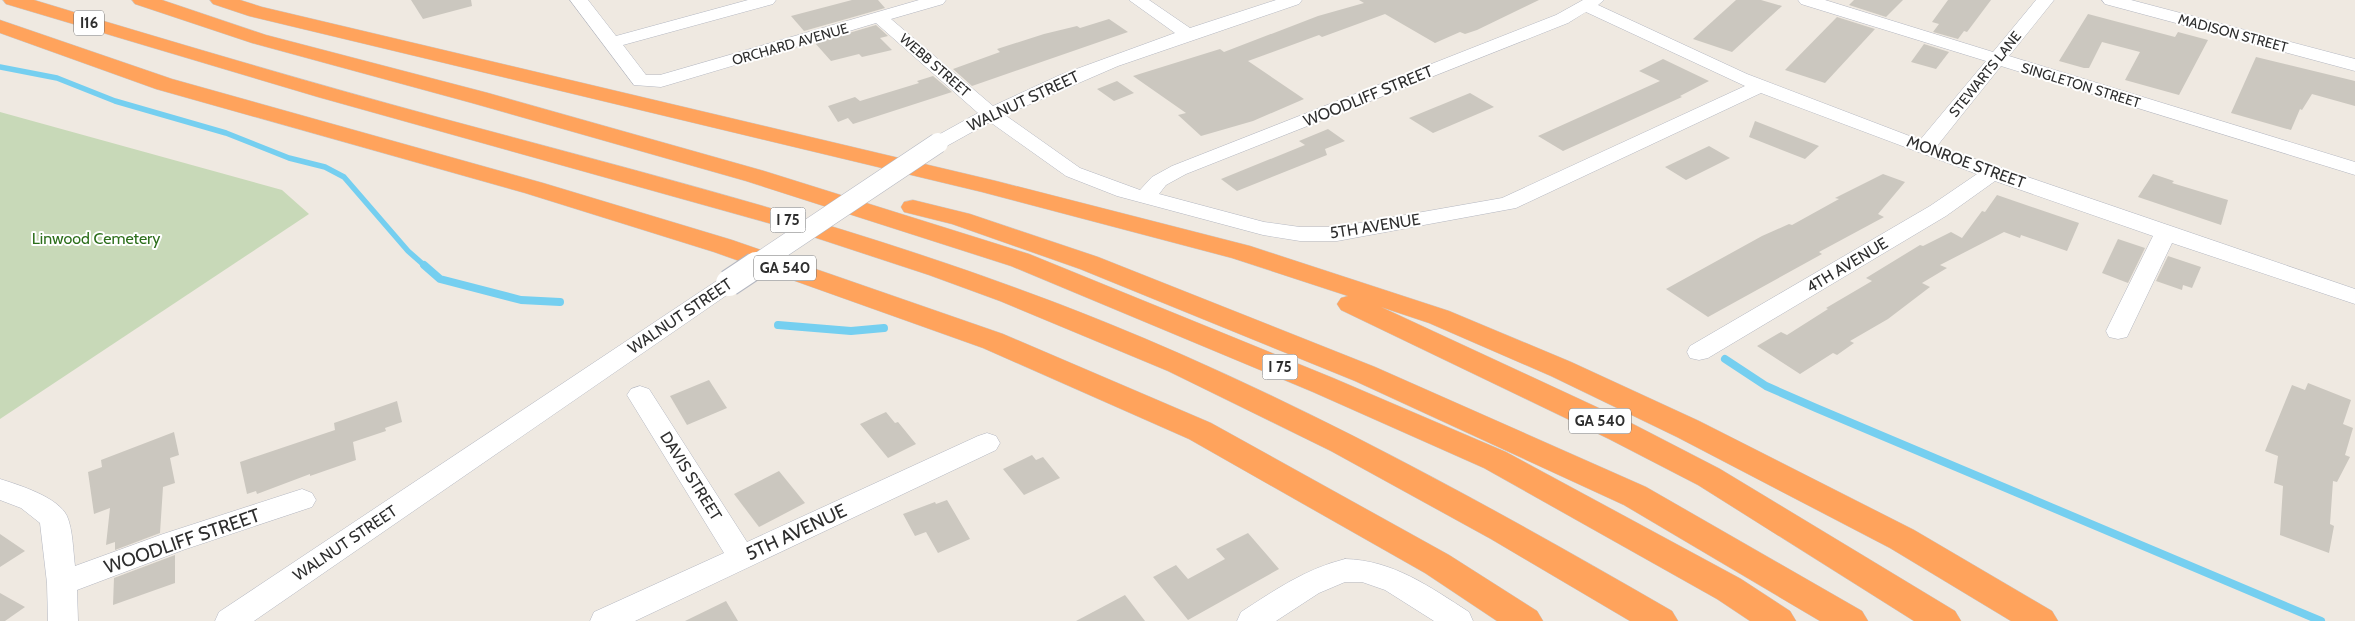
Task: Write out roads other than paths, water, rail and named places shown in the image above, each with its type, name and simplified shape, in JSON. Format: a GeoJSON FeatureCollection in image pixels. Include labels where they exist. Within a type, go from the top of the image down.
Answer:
{"type":"FeatureCollection","features":[{"type":"Feature","properties":{"kind":"highway","name":"I16"},"geometry":{"type":"LineString","coordinates":[[13,0],[165,46]]}},
{"type":"Feature","properties":{"kind":"highway","name":"I 75"},"geometry":{"type":"LineString","coordinates":[[64,0],[165,46],[364,104],[758,211],[874,247],[1011,295],[1162,359],[1314,429],[1453,501],[1660,621]]}},
{"type":"Feature","properties":{"kind":"highway","name":"I 75"},"geometry":{"type":"LineString","coordinates":[[142,0],[259,39],[480,98],[754,176],[1020,260],[1323,385],[1495,460],[1712,580],[1778,621]]}},
{"type":"Feature","properties":{"kind":"highway","name":"GA 540"},"geometry":{"type":"LineString","coordinates":[[220,0],[256,12],[987,186],[1241,252],[1620,430],[1701,473],[1943,621]]}},
{"type":"Feature","properties":{"kind":"highway","name":"GA 540"},"geometry":{"type":"LineString","coordinates":[[0,26],[164,84],[534,188],[713,243],[993,341],[1200,431],[1437,564],[1525,621]]}},
{"type":"Feature","properties":{"kind":"highway"},"geometry":{"type":"LineString","coordinates":[[754,176],[827,186],[961,220],[1037,244],[1365,374],[1635,496],[1850,621]]}},
{"type":"Feature","properties":{"kind":"highway"},"geometry":{"type":"LineString","coordinates":[[1241,252],[1439,317],[1560,369],[1688,429],[1902,539],[2040,621]]}},
{"type":"Feature","properties":{"kind":"street"},"geometry":{"type":"LineString","coordinates":[[579,0],[611,43],[767,0]]}},
{"type":"Feature","properties":{"kind":"street","name":"ORCHARD AVENUE"},"geometry":{"type":"LineString","coordinates":[[611,43],[641,81],[661,81],[938,0]]}},
{"type":"Feature","properties":{"kind":"street"},"geometry":{"type":"LineString","coordinates":[[1138,0],[1189,35]]}},
{"type":"Feature","properties":{"kind":"street","name":"WALNUT STREET"},"geometry":{"type":"LineString","coordinates":[[230,621],[938,143],[990,113],[1066,79],[1293,0]]}},
{"type":"Feature","properties":{"kind":"street","name":"SINGLETON STREET"},"geometry":{"type":"LineString","coordinates":[[1806,0],[2355,169]]}},
{"type":"Feature","properties":{"kind":"street","name":"STEWARTS LANE"},"geometry":{"type":"LineString","coordinates":[[1925,147],[2045,0]]}},
{"type":"Feature","properties":{"kind":"street","name":"MADISON STREET"},"geometry":{"type":"LineString","coordinates":[[2111,0],[2355,65]]}},
{"type":"Feature","properties":{"kind":"street","name":"MONROE STREET"},"geometry":{"type":"LineString","coordinates":[[1590,3],[1761,86],[1992,173],[2355,297]]}},
{"type":"Feature","properties":{"kind":"street","name":"WOODLIFF STREET"},"geometry":{"type":"LineString","coordinates":[[1145,197],[1159,181],[1179,170],[1562,19],[1590,3]]}},
{"type":"Feature","properties":{"kind":"street","name":"WEBB STREET"},"geometry":{"type":"LineString","coordinates":[[880,18],[990,113]]}},
{"type":"Feature","properties":{"kind":"street","name":"5TH AVENUE"},"geometry":{"type":"LineString","coordinates":[[990,113],[1074,172],[1106,186],[1263,228],[1318,235],[1361,230],[1496,206],[1522,197],[1761,86]]}},
{"type":"Feature","properties":{"kind":"street","name":"4TH AVENUE"},"geometry":{"type":"LineString","coordinates":[[1699,352],[1938,211],[1992,173]]}},
{"type":"Feature","properties":{"kind":"street"},"geometry":{"type":"LineString","coordinates":[[2118,331],[2166,233]]}},
{"type":"Feature","properties":{"kind":"street","name":"DAVIS STREET"},"geometry":{"type":"LineString","coordinates":[[640,395],[742,558]]}},
{"type":"Feature","properties":{"kind":"street","name":"5TH AVENUE"},"geometry":{"type":"LineString","coordinates":[[605,621],[647,613],[742,558],[987,443]]}},
{"type":"Feature","properties":{"kind":"street"},"geometry":{"type":"LineString","coordinates":[[0,489],[31,502],[54,518],[62,583],[63,621]]}},
{"type":"Feature","properties":{"kind":"street","name":"WOODLIFF STREET"},"geometry":{"type":"LineString","coordinates":[[62,583],[173,542],[302,500]]}},
{"type":"Feature","properties":{"kind":"street"},"geometry":{"type":"LineString","coordinates":[[1252,621],[1325,576],[1342,570],[1362,569],[1377,573],[1397,583],[1458,621]]}},
{"type":"Feature","properties":{"kind":"waterway"},"geometry":{"type":"LineString","coordinates":[[0,67],[57,78],[115,101],[226,133],[289,158],[325,167],[344,177],[408,251],[425,266]]}},
{"type":"Feature","properties":{"kind":"waterway"},"geometry":{"type":"LineString","coordinates":[[424,265],[440,279],[521,300],[560,302]]}},
{"type":"Feature","properties":{"kind":"waterway"},"geometry":{"type":"LineString","coordinates":[[778,325],[851,331],[884,328]]}},
{"type":"Feature","properties":{"kind":"waterway"},"geometry":{"type":"LineString","coordinates":[[1725,359],[1766,386],[1816,408],[2321,621]]}},
{"type":"Feature","properties":{"kind":"park label","name":"Linwood Cemetery"},"geometry":{"type":"Point","coordinates":[96,238]}}]}
